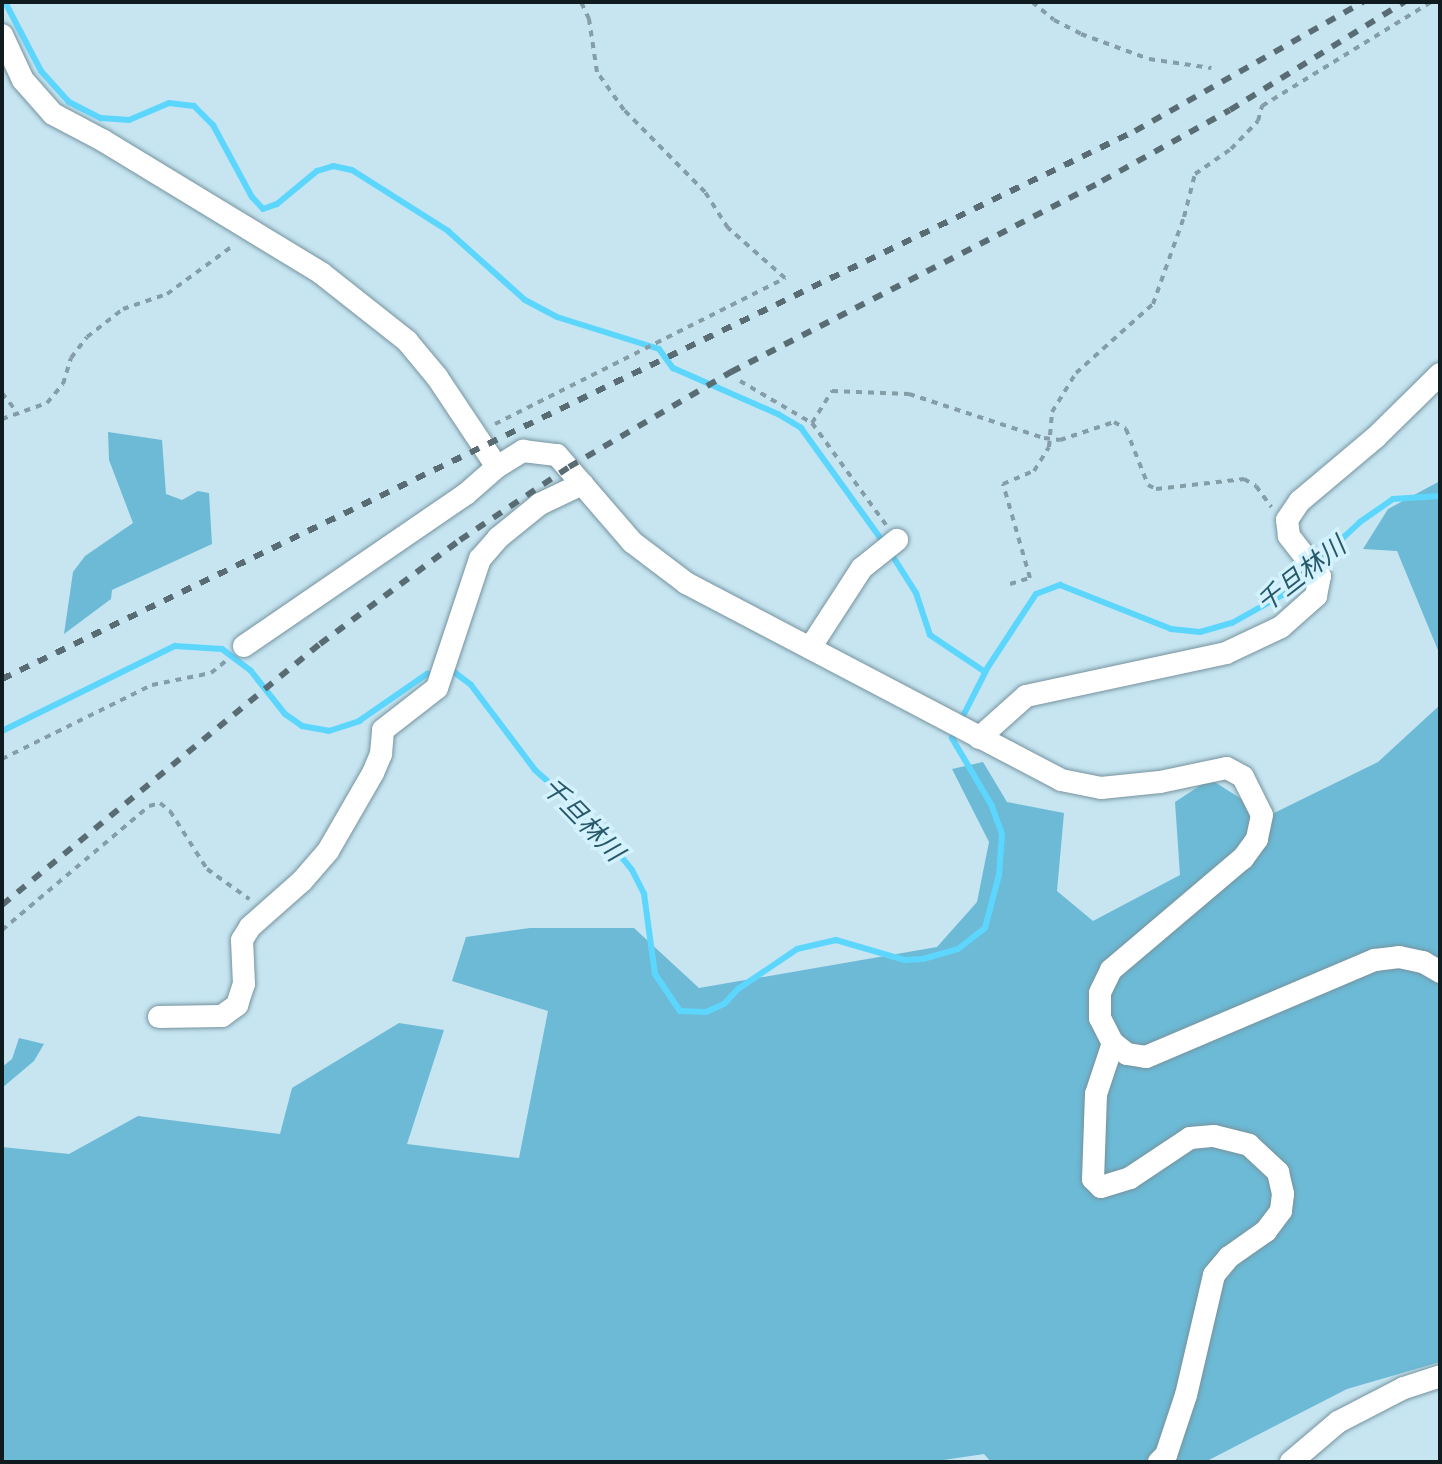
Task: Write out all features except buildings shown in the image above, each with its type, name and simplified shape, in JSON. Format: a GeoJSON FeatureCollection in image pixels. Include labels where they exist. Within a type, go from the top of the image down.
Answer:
{"type":"FeatureCollection","features":[{"type":"Feature","properties":{"kind":"street"},"geometry":{"type":"LineString","coordinates":[[2,35],[23,80],[53,114],[321,273],[407,341],[437,377],[497,467]]}},
{"type":"Feature","properties":{"kind":"street"},"geometry":{"type":"LineString","coordinates":[[975,736],[1026,696],[1226,653],[1281,627],[1316,596],[1320,576],[1289,536],[1287,520],[1300,501],[1376,437],[1440,374]]}},
{"type":"Feature","properties":{"kind":"street"},"geometry":{"type":"LineString","coordinates":[[244,646],[466,494],[497,467],[523,451],[557,455],[632,542],[686,583],[1061,780],[1101,788],[1160,782],[1227,768],[1243,777],[1262,815],[1257,839],[1243,858],[1111,970],[1100,993],[1100,1018],[1113,1043],[1127,1054],[1146,1057],[1375,960],[1399,957],[1423,962],[1440,972]]}},
{"type":"Feature","properties":{"kind":"street"},"geometry":{"type":"LineString","coordinates":[[159,1017],[222,1016],[237,1005],[244,984],[242,940],[328,851],[373,773],[381,754],[383,730],[437,688],[480,559],[498,538],[540,504],[582,484]]}},
{"type":"Feature","properties":{"kind":"street"},"geometry":{"type":"LineString","coordinates":[[810,648],[862,568],[888,547]]}},
{"type":"Feature","properties":{"kind":"street"},"geometry":{"type":"LineString","coordinates":[[1113,1043],[1096,1094],[1093,1179],[1101,1187],[1130,1178],[1190,1138],[1214,1136],[1249,1145],[1278,1172],[1283,1194],[1281,1211],[1266,1231],[1229,1257],[1214,1275],[1186,1395],[1166,1455],[1159,1462]]}},
{"type":"Feature","properties":{"kind":"street"},"geometry":{"type":"LineString","coordinates":[[1291,1462],[1338,1422],[1404,1388],[1440,1376]]}},
{"type":"Feature","properties":{"kind":"path"},"geometry":{"type":"LineString","coordinates":[[469,427],[492,425],[785,278],[728,228],[705,192],[624,110],[597,72],[589,19],[581,2]]}},
{"type":"Feature","properties":{"kind":"path"},"geometry":{"type":"LineString","coordinates":[[1032,2],[1054,20],[1149,59],[1211,68]]}},
{"type":"Feature","properties":{"kind":"path"},"geometry":{"type":"LineString","coordinates":[[1010,584],[1030,578],[1003,484],[1034,471],[1051,439],[1052,412],[1076,373],[1153,304],[1184,217],[1195,174],[1231,149],[1258,121],[1262,106],[1431,2]]}},
{"type":"Feature","properties":{"kind":"path"},"geometry":{"type":"LineString","coordinates":[[2,419],[16,411],[23,412],[47,403],[67,375],[71,358],[87,337],[123,309],[167,294],[230,248],[248,228]]}},
{"type":"Feature","properties":{"kind":"path"},"geometry":{"type":"LineString","coordinates":[[740,381],[812,423],[888,547]]}},
{"type":"Feature","properties":{"kind":"path"},"geometry":{"type":"LineString","coordinates":[[812,423],[832,391],[924,397],[969,416],[1051,439],[1119,423],[1126,429],[1148,485],[1156,489],[1244,479],[1256,486],[1279,518],[1287,520]]}},
{"type":"Feature","properties":{"kind":"path"},"geometry":{"type":"LineString","coordinates":[[2,393],[16,411]]}},
{"type":"Feature","properties":{"kind":"path"},"geometry":{"type":"LineString","coordinates":[[2,759],[152,685],[211,673]]}},
{"type":"Feature","properties":{"kind":"path"},"geometry":{"type":"LineString","coordinates":[[2,930],[149,806],[160,803],[170,811],[207,869],[230,889],[268,910]]}},
{"type":"Feature","properties":{"kind":"shaded area"},"geometry":{"type":"Polygon","coordinates":[[[108,432],[162,440],[166,494],[182,500],[198,491],[209,493],[212,544],[112,590],[111,599],[64,634],[73,572],[85,556],[133,523],[109,460],[108,432]]]}},
{"type":"Feature","properties":{"kind":"shaded area"},"geometry":{"type":"Polygon","coordinates":[[[1440,481],[1440,655],[1397,551],[1363,549],[1388,509],[1440,481]]]}},
{"type":"Feature","properties":{"kind":"shaded area"},"geometry":{"type":"Polygon","coordinates":[[[1440,705],[1440,1362],[1347,1389],[1205,1462],[991,1462],[984,1454],[930,1462],[2,1462],[2,1147],[69,1154],[138,1116],[280,1134],[292,1088],[399,1023],[444,1030],[407,1144],[519,1158],[548,1011],[452,981],[466,937],[530,928],[634,928],[699,988],[937,947],[977,902],[989,842],[952,769],[983,762],[1007,802],[1064,813],[1057,891],[1093,921],[1180,875],[1175,802],[1210,779],[1268,816],[1378,762],[1440,705]]]}},
{"type":"Feature","properties":{"kind":"shaded area"},"geometry":{"type":"Polygon","coordinates":[[[19,1038],[44,1044],[34,1061],[2,1088],[2,1067],[12,1059],[19,1038]]]}},
{"type":"Feature","properties":{"kind":"waterway"},"geometry":{"type":"LineString","coordinates":[[5,2],[41,71],[69,102],[101,118],[129,120],[169,103],[194,106],[213,125],[252,197],[263,209],[277,204],[317,171],[333,166],[352,170],[448,231],[525,300],[557,317],[659,349],[673,368],[778,414],[801,428],[884,543]]}},
{"type":"Feature","properties":{"kind":"waterway","name":"千旦林川"},"geometry":{"type":"LineString","coordinates":[[1317,562],[1360,522],[1393,499],[1440,496]]}},
{"type":"Feature","properties":{"kind":"waterway"},"geometry":{"type":"LineString","coordinates":[[890,552],[916,593],[930,635],[985,672]]}},
{"type":"Feature","properties":{"kind":"waterway","name":"千旦林川"},"geometry":{"type":"LineString","coordinates":[[961,720],[988,667],[1036,594],[1060,585],[1171,629],[1200,632],[1232,623],[1282,595],[1309,570]]}},
{"type":"Feature","properties":{"kind":"waterway","name":"千旦林川"},"geometry":{"type":"LineString","coordinates":[[2,731],[175,646],[222,649],[251,671],[285,714],[302,726],[329,731],[359,721],[427,674],[438,673]]}},
{"type":"Feature","properties":{"kind":"waterway","name":"千旦林川"},"geometry":{"type":"LineString","coordinates":[[449,672],[454,672],[471,685],[535,770],[594,823],[632,870],[644,894],[655,974],[680,1011],[706,1012],[724,1004],[738,989],[797,949],[836,940],[905,960],[923,959],[958,949],[985,928],[999,875],[1002,834],[992,806],[952,738],[956,730]]}},
{"type":"Feature","properties":{"kind":"railway"},"geometry":{"type":"LineString","coordinates":[[2,679],[1135,131],[1363,2]]}},
{"type":"Feature","properties":{"kind":"railway"},"geometry":{"type":"LineString","coordinates":[[2,905],[320,644],[460,540],[569,467],[731,372],[1102,181],[1230,110],[1404,2]]}}]}
